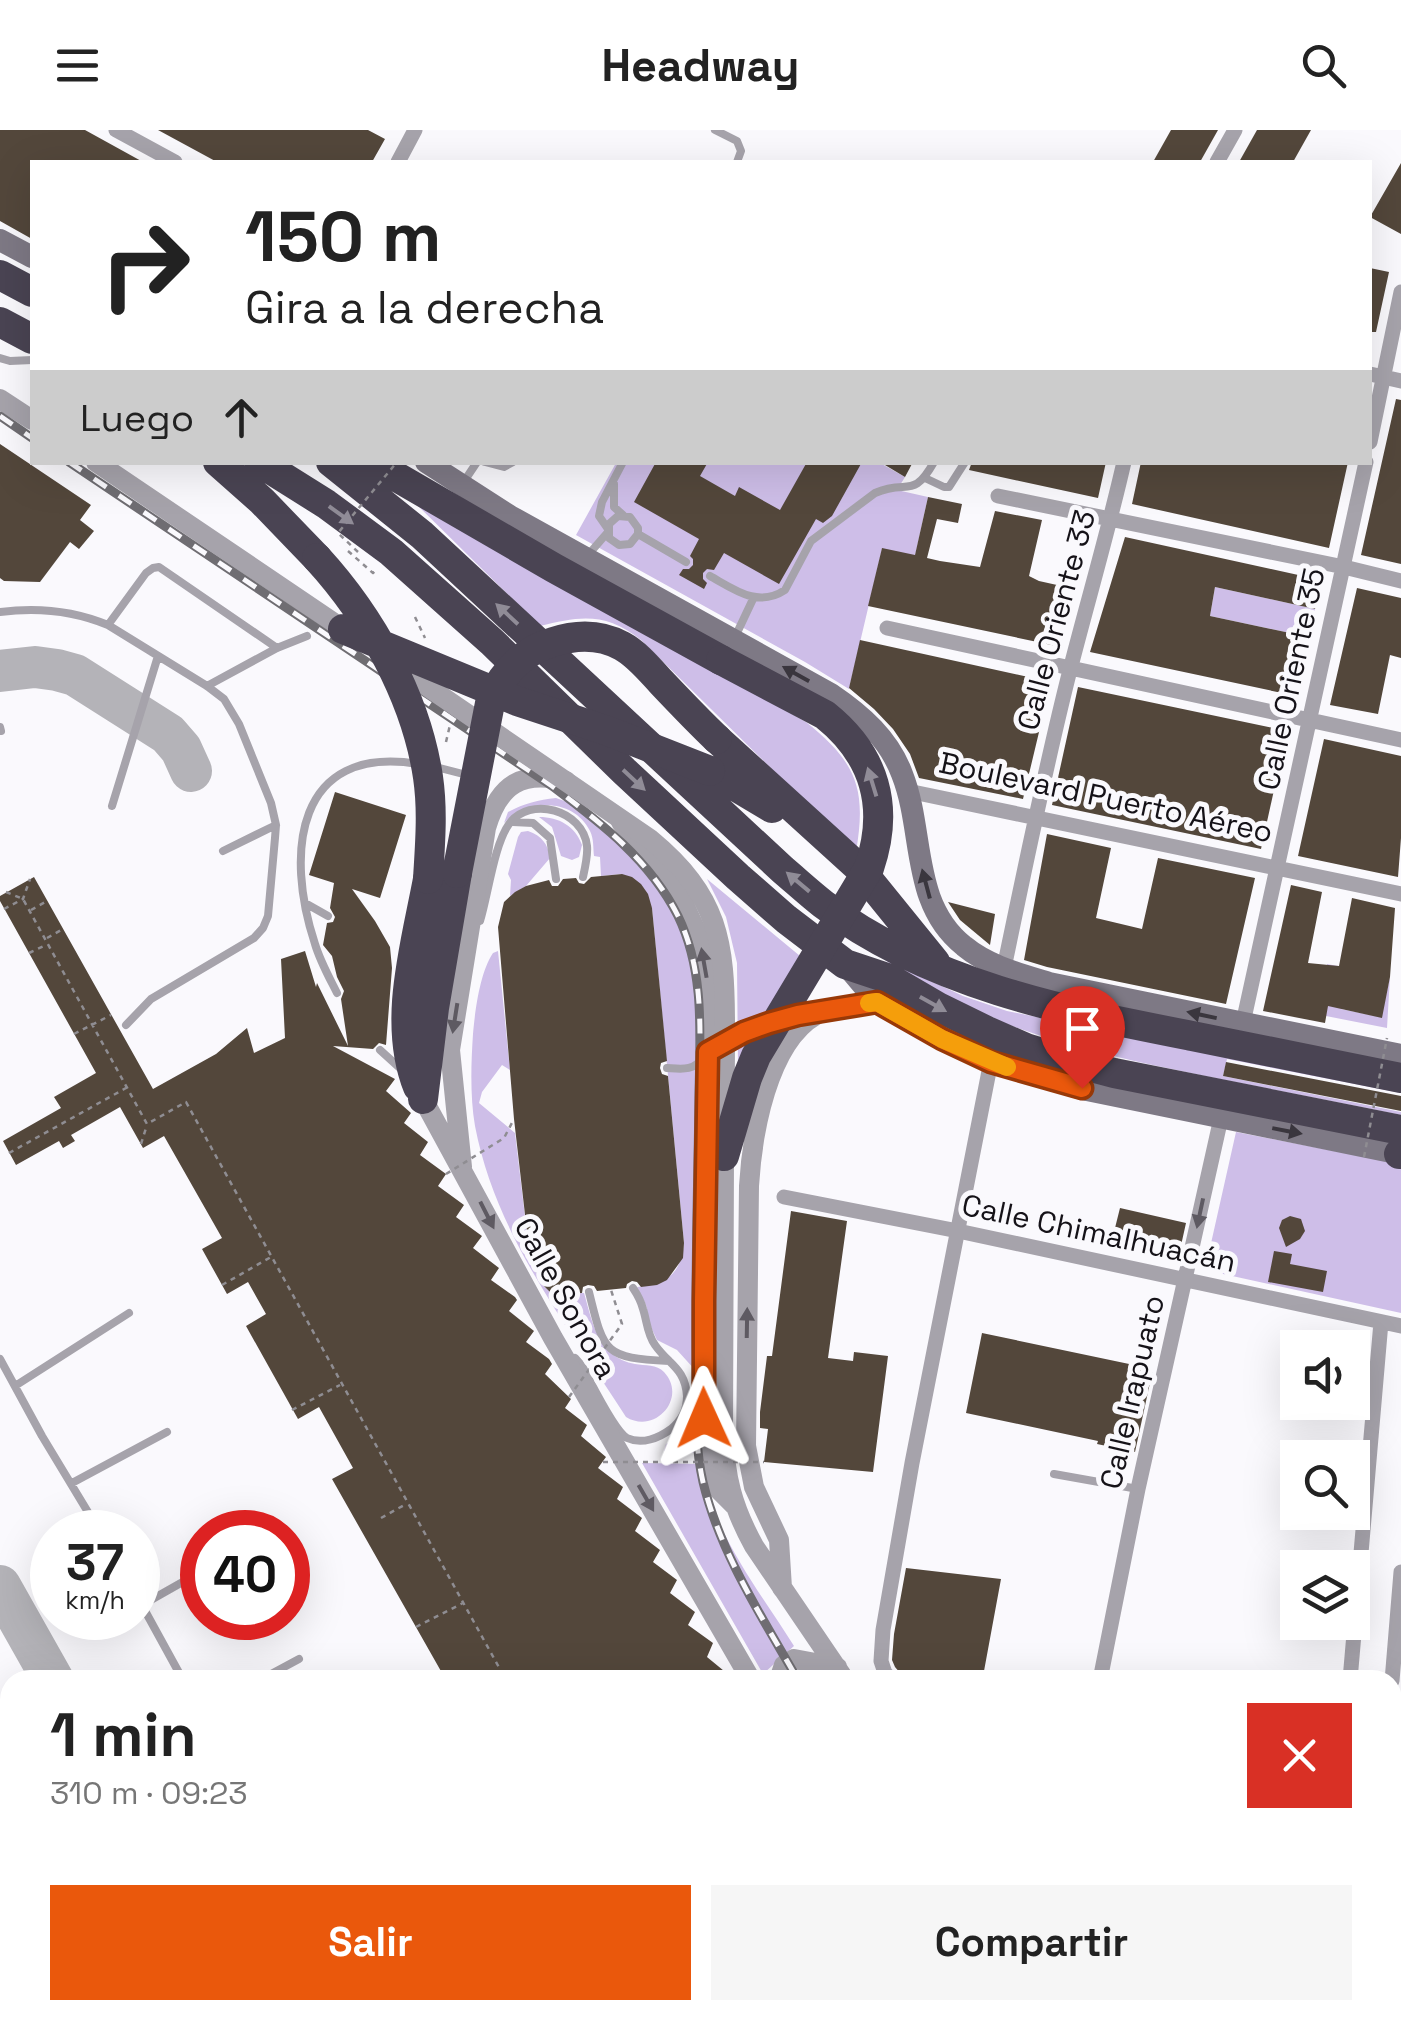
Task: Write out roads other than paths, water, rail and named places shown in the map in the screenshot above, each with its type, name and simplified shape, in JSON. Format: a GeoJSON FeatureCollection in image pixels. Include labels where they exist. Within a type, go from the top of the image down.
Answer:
{"type":"FeatureCollection","features":[{"type":"Feature","properties":{"kind":"highway"},"geometry":{"type":"LineString","coordinates":[[0,274],[30,291]]}},
{"type":"Feature","properties":{"kind":"highway"},"geometry":{"type":"LineString","coordinates":[[0,322],[30,339]]}},
{"type":"Feature","properties":{"kind":"highway"},"geometry":{"type":"LineString","coordinates":[[221,465],[337,579],[394,672],[428,776],[430,826],[442,876]]}},
{"type":"Feature","properties":{"kind":"highway"},"geometry":{"type":"LineString","coordinates":[[264,465],[391,552],[492,642],[738,877],[845,964],[890,979],[1000,1037],[1064,1060],[1401,1148]]}},
{"type":"Feature","properties":{"kind":"highway"},"geometry":{"type":"LineString","coordinates":[[335,465],[422,535],[825,905],[878,938],[940,968],[1028,1000],[1104,1019],[1401,1078]]}},
{"type":"Feature","properties":{"kind":"highway"},"geometry":{"type":"LineString","coordinates":[[376,465],[554,568],[727,649],[839,726],[872,775],[878,811],[876,842],[868,868],[756,1056],[724,1156]]}},
{"type":"Feature","properties":{"kind":"highway"},"geometry":{"type":"LineString","coordinates":[[426,465],[472,521]]}},
{"type":"Feature","properties":{"kind":"highway"},"geometry":{"type":"LineString","coordinates":[[343,629],[518,701],[608,731],[710,772],[778,812],[842,869],[879,894]]}},
{"type":"Feature","properties":{"kind":"highway"},"geometry":{"type":"LineString","coordinates":[[418,1088],[408,1054],[411,970],[442,876],[491,698],[499,682],[524,655],[536,647],[578,636],[621,645],[644,664],[717,740],[858,867],[940,968]]}},
{"type":"Feature","properties":{"kind":"highway"},"geometry":{"type":"LineString","coordinates":[[1213,1040],[1286,1032]]}},
{"type":"Feature","properties":{"kind":"main road"},"geometry":{"type":"LineString","coordinates":[[0,240],[30,256]]}},
{"type":"Feature","properties":{"kind":"main road","name":"Boulevard Puerto Aéreo"},"geometry":{"type":"LineString","coordinates":[[428,465],[727,649],[832,694],[861,716],[894,756],[908,791]]}},
{"type":"Feature","properties":{"kind":"main road"},"geometry":{"type":"LineString","coordinates":[[908,791],[923,876],[934,910],[966,948],[1004,968],[1049,983],[1286,1032],[1394,1046]]}},
{"type":"Feature","properties":{"kind":"main road"},"geometry":{"type":"LineString","coordinates":[[845,964],[877,1002],[991,1062],[1082,1088],[1221,1118],[1401,1148]]}},
{"type":"Feature","properties":{"kind":"street"},"geometry":{"type":"LineString","coordinates":[[116,130],[171,160]]}},
{"type":"Feature","properties":{"kind":"street"},"geometry":{"type":"LineString","coordinates":[[1218,160],[1235,130]]}},
{"type":"Feature","properties":{"kind":"street"},"geometry":{"type":"LineString","coordinates":[[399,160],[412,131]]}},
{"type":"Feature","properties":{"kind":"street"},"geometry":{"type":"LineString","coordinates":[[1372,423],[1377,376],[1401,292]]}},
{"type":"Feature","properties":{"kind":"street"},"geometry":{"type":"LineString","coordinates":[[1377,376],[1401,380]]}},
{"type":"Feature","properties":{"kind":"street"},"geometry":{"type":"LineString","coordinates":[[0,398],[30,419]]}},
{"type":"Feature","properties":{"kind":"street"},"geometry":{"type":"LineString","coordinates":[[100,465],[650,839],[686,872],[714,922],[724,964],[724,1454],[728,1488],[754,1546],[838,1670]]}},
{"type":"Feature","properties":{"kind":"street","name":"Calle Oriente 33"},"geometry":{"type":"LineString","coordinates":[[1004,968],[1070,668],[1123,465]]}},
{"type":"Feature","properties":{"kind":"street","name":"Calle Oriente 35"},"geometry":{"type":"LineString","coordinates":[[1243,1023],[1365,465]]}},
{"type":"Feature","properties":{"kind":"street"},"geometry":{"type":"LineString","coordinates":[[998,496],[1401,582]]}},
{"type":"Feature","properties":{"kind":"street"},"geometry":{"type":"LineString","coordinates":[[887,628],[1401,740]]}},
{"type":"Feature","properties":{"kind":"street"},"geometry":{"type":"LineString","coordinates":[[454,1171],[450,1050],[486,828],[497,801],[510,786],[526,777],[566,781],[622,823],[690,915],[702,950],[708,991],[708,1052],[695,1386],[711,1482],[734,1504]]}},
{"type":"Feature","properties":{"kind":"street","name":"Boulevard Puerto Aéreo"},"geometry":{"type":"LineString","coordinates":[[908,791],[1401,894]]}},
{"type":"Feature","properties":{"kind":"street"},"geometry":{"type":"LineString","coordinates":[[708,1052],[769,1023],[877,1002]]}},
{"type":"Feature","properties":{"kind":"street"},"geometry":{"type":"LineString","coordinates":[[782,1588],[780,1540],[754,1487],[746,1446],[750,1167],[760,1106],[777,1063],[796,1032],[812,1017],[830,1009]]}},
{"type":"Feature","properties":{"kind":"street"},"geometry":{"type":"LineString","coordinates":[[883,1670],[883,1630],[912,1463],[991,1062]]}},
{"type":"Feature","properties":{"kind":"street","name":"Calle Sonora"},"geometry":{"type":"LineString","coordinates":[[418,1088],[454,1171],[746,1670]]}},
{"type":"Feature","properties":{"kind":"street","name":"Calle Irapuato"},"geometry":{"type":"LineString","coordinates":[[1102,1670],[1221,1118]]}},
{"type":"Feature","properties":{"kind":"street","name":"Calle Chimalhuacán"},"geometry":{"type":"LineString","coordinates":[[784,1197],[1401,1326]]}},
{"type":"Feature","properties":{"kind":"street"},"geometry":{"type":"LineString","coordinates":[[1351,1670],[1381,1322]]}},
{"type":"Feature","properties":{"kind":"street"},"geometry":{"type":"LineString","coordinates":[[1393,1670],[1401,1572]]}},
{"type":"Feature","properties":{"kind":"street"},"geometry":{"type":"LineString","coordinates":[[782,1670],[794,1659],[828,1670]]}},
{"type":"Feature","properties":{"kind":"lane"},"geometry":{"type":"LineString","coordinates":[[715,130],[738,141],[741,151],[738,160]]}},
{"type":"Feature","properties":{"kind":"lane"},"geometry":{"type":"LineString","coordinates":[[0,358],[30,360]]}},
{"type":"Feature","properties":{"kind":"lane"},"geometry":{"type":"LineString","coordinates":[[462,484],[474,465]]}},
{"type":"Feature","properties":{"kind":"lane"},"geometry":{"type":"LineString","coordinates":[[621,465],[599,516],[613,542],[624,546],[638,534]]}},
{"type":"Feature","properties":{"kind":"lane"},"geometry":{"type":"LineString","coordinates":[[710,576],[754,599],[785,590],[811,541],[876,493],[920,484],[932,465]]}},
{"type":"Feature","properties":{"kind":"lane"},"geometry":{"type":"LineString","coordinates":[[925,478],[949,487],[963,465]]}},
{"type":"Feature","properties":{"kind":"lane"},"geometry":{"type":"LineString","coordinates":[[614,478],[614,507],[635,522],[638,534],[686,562]]}},
{"type":"Feature","properties":{"kind":"lane"},"geometry":{"type":"LineString","coordinates":[[586,559],[612,519],[623,516]]}},
{"type":"Feature","properties":{"kind":"lane"},"geometry":{"type":"LineString","coordinates":[[108,625],[146,573],[159,567],[276,648]]}},
{"type":"Feature","properties":{"kind":"lane"},"geometry":{"type":"LineString","coordinates":[[727,649],[754,599]]}},
{"type":"Feature","properties":{"kind":"lane"},"geometry":{"type":"LineString","coordinates":[[0,612],[32,608],[83,616],[108,625],[207,686],[224,699],[239,724],[271,803],[276,825],[268,916],[263,928],[254,938],[150,998],[126,1025]]}},
{"type":"Feature","properties":{"kind":"lane"},"geometry":{"type":"LineString","coordinates":[[207,686],[276,648],[307,636]]}},
{"type":"Feature","properties":{"kind":"lane"},"geometry":{"type":"LineString","coordinates":[[112,806],[158,656]]}},
{"type":"Feature","properties":{"kind":"lane"},"geometry":{"type":"LineString","coordinates":[[337,993],[315,945],[305,903],[301,838],[312,802],[337,775],[371,763],[407,762],[510,786]]}},
{"type":"Feature","properties":{"kind":"lane"},"geometry":{"type":"LineString","coordinates":[[464,960],[474,942],[502,836],[522,812],[540,808],[562,812],[579,828],[588,845],[584,877]]}},
{"type":"Feature","properties":{"kind":"lane"},"geometry":{"type":"LineString","coordinates":[[511,822],[534,822],[550,838],[556,880]]}},
{"type":"Feature","properties":{"kind":"lane"},"geometry":{"type":"LineString","coordinates":[[223,851],[276,825]]}},
{"type":"Feature","properties":{"kind":"lane"},"geometry":{"type":"LineString","coordinates":[[305,903],[328,916]]}},
{"type":"Feature","properties":{"kind":"lane"},"geometry":{"type":"LineString","coordinates":[[380,1050],[418,1088]]}},
{"type":"Feature","properties":{"kind":"lane"},"geometry":{"type":"LineString","coordinates":[[667,1068],[690,1069],[708,1052]]}},
{"type":"Feature","properties":{"kind":"lane"},"geometry":{"type":"LineString","coordinates":[[553,1338],[582,1366],[618,1430],[628,1438],[651,1440],[674,1427],[695,1386],[655,1346],[634,1288]]}},
{"type":"Feature","properties":{"kind":"lane"},"geometry":{"type":"LineString","coordinates":[[589,1292],[605,1346],[638,1358],[670,1361]]}},
{"type":"Feature","properties":{"kind":"lane"},"geometry":{"type":"LineString","coordinates":[[16,1386],[129,1313]]}},
{"type":"Feature","properties":{"kind":"lane"},"geometry":{"type":"LineString","coordinates":[[0,1359],[87,1510]]}},
{"type":"Feature","properties":{"kind":"lane"},"geometry":{"type":"LineString","coordinates":[[72,1483],[166,1432]]}},
{"type":"Feature","properties":{"kind":"lane"},"geometry":{"type":"LineString","coordinates":[[1054,1474],[1138,1489]]}},
{"type":"Feature","properties":{"kind":"lane"},"geometry":{"type":"LineString","coordinates":[[160,1638],[177,1670]]}},
{"type":"Feature","properties":{"kind":"lane"},"geometry":{"type":"LineString","coordinates":[[278,1670],[299,1658]]}},
{"type":"Feature","properties":{"kind":"railway"},"geometry":{"type":"LineString","coordinates":[[0,416],[30,437]]}},
{"type":"Feature","properties":{"kind":"railway"},"geometry":{"type":"LineString","coordinates":[[73,465],[552,786],[623,844],[667,896],[687,937],[699,1004],[696,1406],[700,1467],[710,1508],[731,1559],[792,1670]]}}]}
